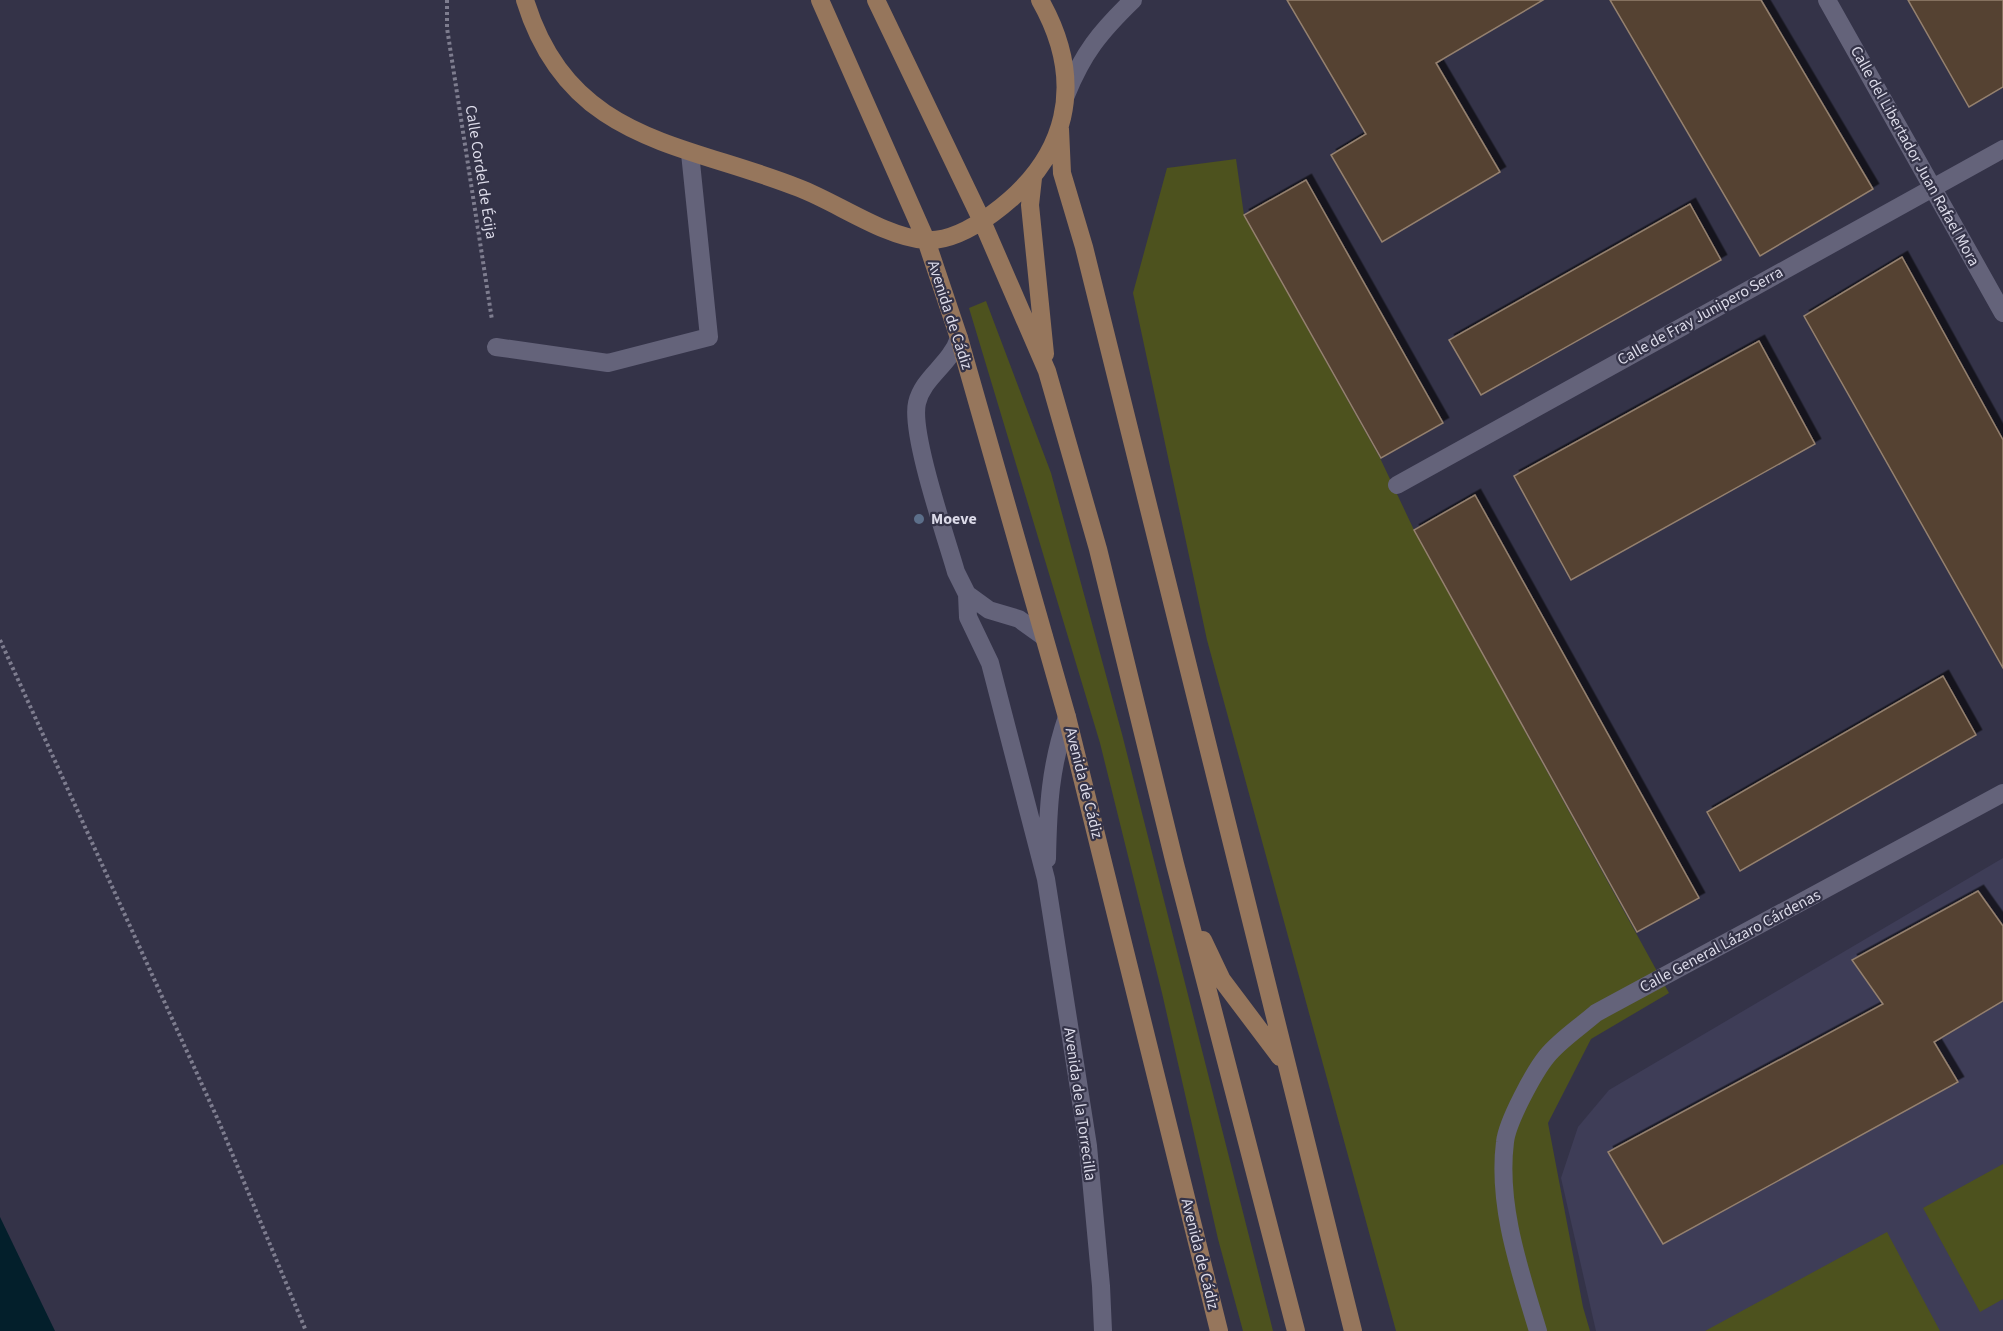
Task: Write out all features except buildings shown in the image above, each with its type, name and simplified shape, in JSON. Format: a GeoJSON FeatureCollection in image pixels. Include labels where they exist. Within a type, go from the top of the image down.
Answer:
{"type":"FeatureCollection","features":[{"type":"Feature","properties":{"kind":"main road","name":"Avenida de Cádiz"},"geometry":{"type":"LineString","coordinates":[[525,0],[550,57],[582,93],[599,108],[634,131],[690,153],[798,187],[844,207],[877,226],[926,240]]}},
{"type":"Feature","properties":{"kind":"main road","name":"Avenida de Cádiz"},"geometry":{"type":"LineString","coordinates":[[820,0],[926,240],[959,338],[1067,717],[1219,1331]]}},
{"type":"Feature","properties":{"kind":"main road"},"geometry":{"type":"LineString","coordinates":[[876,0],[982,221],[1047,371],[1098,549],[1175,864],[1296,1331]]}},
{"type":"Feature","properties":{"kind":"main road"},"geometry":{"type":"LineString","coordinates":[[1040,0],[1053,23],[1065,61],[1066,95],[1060,129],[1062,173],[1084,247],[1353,1331]]}},
{"type":"Feature","properties":{"kind":"main road"},"geometry":{"type":"LineString","coordinates":[[926,240],[959,233],[982,221],[1008,202],[1033,178],[1060,129]]}},
{"type":"Feature","properties":{"kind":"main road"},"geometry":{"type":"LineString","coordinates":[[1033,178],[1030,205],[1047,371]]}},
{"type":"Feature","properties":{"kind":"main road"},"geometry":{"type":"LineString","coordinates":[[1175,864],[1200,933],[1222,980],[1272,1044],[1288,1071]]}},
{"type":"Feature","properties":{"kind":"street"},"geometry":{"type":"LineString","coordinates":[[1066,95],[1077,68],[1100,32],[1133,0]]}},
{"type":"Feature","properties":{"kind":"street","name":"Calle del Libertador Juan Rafael Mora"},"geometry":{"type":"LineString","coordinates":[[1827,0],[2003,313]]}},
{"type":"Feature","properties":{"kind":"street","name":"Calle de Fray Junipero Serra"},"geometry":{"type":"LineString","coordinates":[[1397,485],[2003,149]]}},
{"type":"Feature","properties":{"kind":"street"},"geometry":{"type":"LineString","coordinates":[[496,347],[608,363],[709,337],[690,153]]}},
{"type":"Feature","properties":{"kind":"street"},"geometry":{"type":"LineString","coordinates":[[959,338],[954,351],[926,383],[917,403],[916,429],[956,572],[967,594],[968,617],[990,663],[1046,879]]}},
{"type":"Feature","properties":{"kind":"street"},"geometry":{"type":"LineString","coordinates":[[967,594],[989,610],[1019,619],[1044,637]]}},
{"type":"Feature","properties":{"kind":"street"},"geometry":{"type":"LineString","coordinates":[[1046,879],[1049,798],[1055,752],[1067,717]]}},
{"type":"Feature","properties":{"kind":"street","name":"Calle General Lázaro Cárdenas"},"geometry":{"type":"LineString","coordinates":[[1538,1331],[1507,1219],[1504,1179],[1505,1140],[1524,1095],[1548,1055],[1596,1013],[2003,793]]}},
{"type":"Feature","properties":{"kind":"street","name":"Avenida de la Torrecilla"},"geometry":{"type":"LineString","coordinates":[[1046,879],[1088,1146],[1103,1331]]}},
{"type":"Feature","properties":{"kind":"path","name":"Calle Cordel de Écija"},"geometry":{"type":"LineString","coordinates":[[447,0],[447,28],[496,347]]}},
{"type":"Feature","properties":{"kind":"path"},"geometry":{"type":"LineString","coordinates":[[0,640],[219,1122],[306,1331]]}},
{"type":"Feature","properties":{"kind":"shaded area"},"geometry":{"type":"Polygon","coordinates":[[[2003,858],[2003,1331],[1596,1331],[1561,1178],[1578,1127],[1609,1090],[2003,858]]]}},
{"type":"Feature","properties":{"kind":"shaded area"},"geometry":{"type":"Polygon","coordinates":[[[0,1217],[55,1331],[0,1331],[0,1217]]]}},
{"type":"Feature","properties":{"kind":"green space"},"geometry":{"type":"Polygon","coordinates":[[[1236,159],[1244,215],[1380,458],[1414,530],[1669,993],[1591,1039],[1548,1123],[1583,1307],[1590,1331],[1396,1331],[1207,640],[1133,293],[1167,168],[1236,159]]]}},
{"type":"Feature","properties":{"kind":"green space"},"geometry":{"type":"Polygon","coordinates":[[[986,301],[1051,473],[1122,734],[1273,1331],[1243,1331],[1218,1239],[1162,993],[1100,743],[969,308],[986,301]]]}},
{"type":"Feature","properties":{"kind":"green space"},"geometry":{"type":"Polygon","coordinates":[[[2003,1164],[2003,1299],[1980,1312],[1923,1208],[2003,1164]]]}},
{"type":"Feature","properties":{"kind":"green space"},"geometry":{"type":"Polygon","coordinates":[[[1887,1232],[1940,1331],[1705,1331],[1887,1232]]]}},
{"type":"Feature","properties":{"kind":"place","name":"Moeve"},"geometry":{"type":"Point","coordinates":[919,519]}}]}
